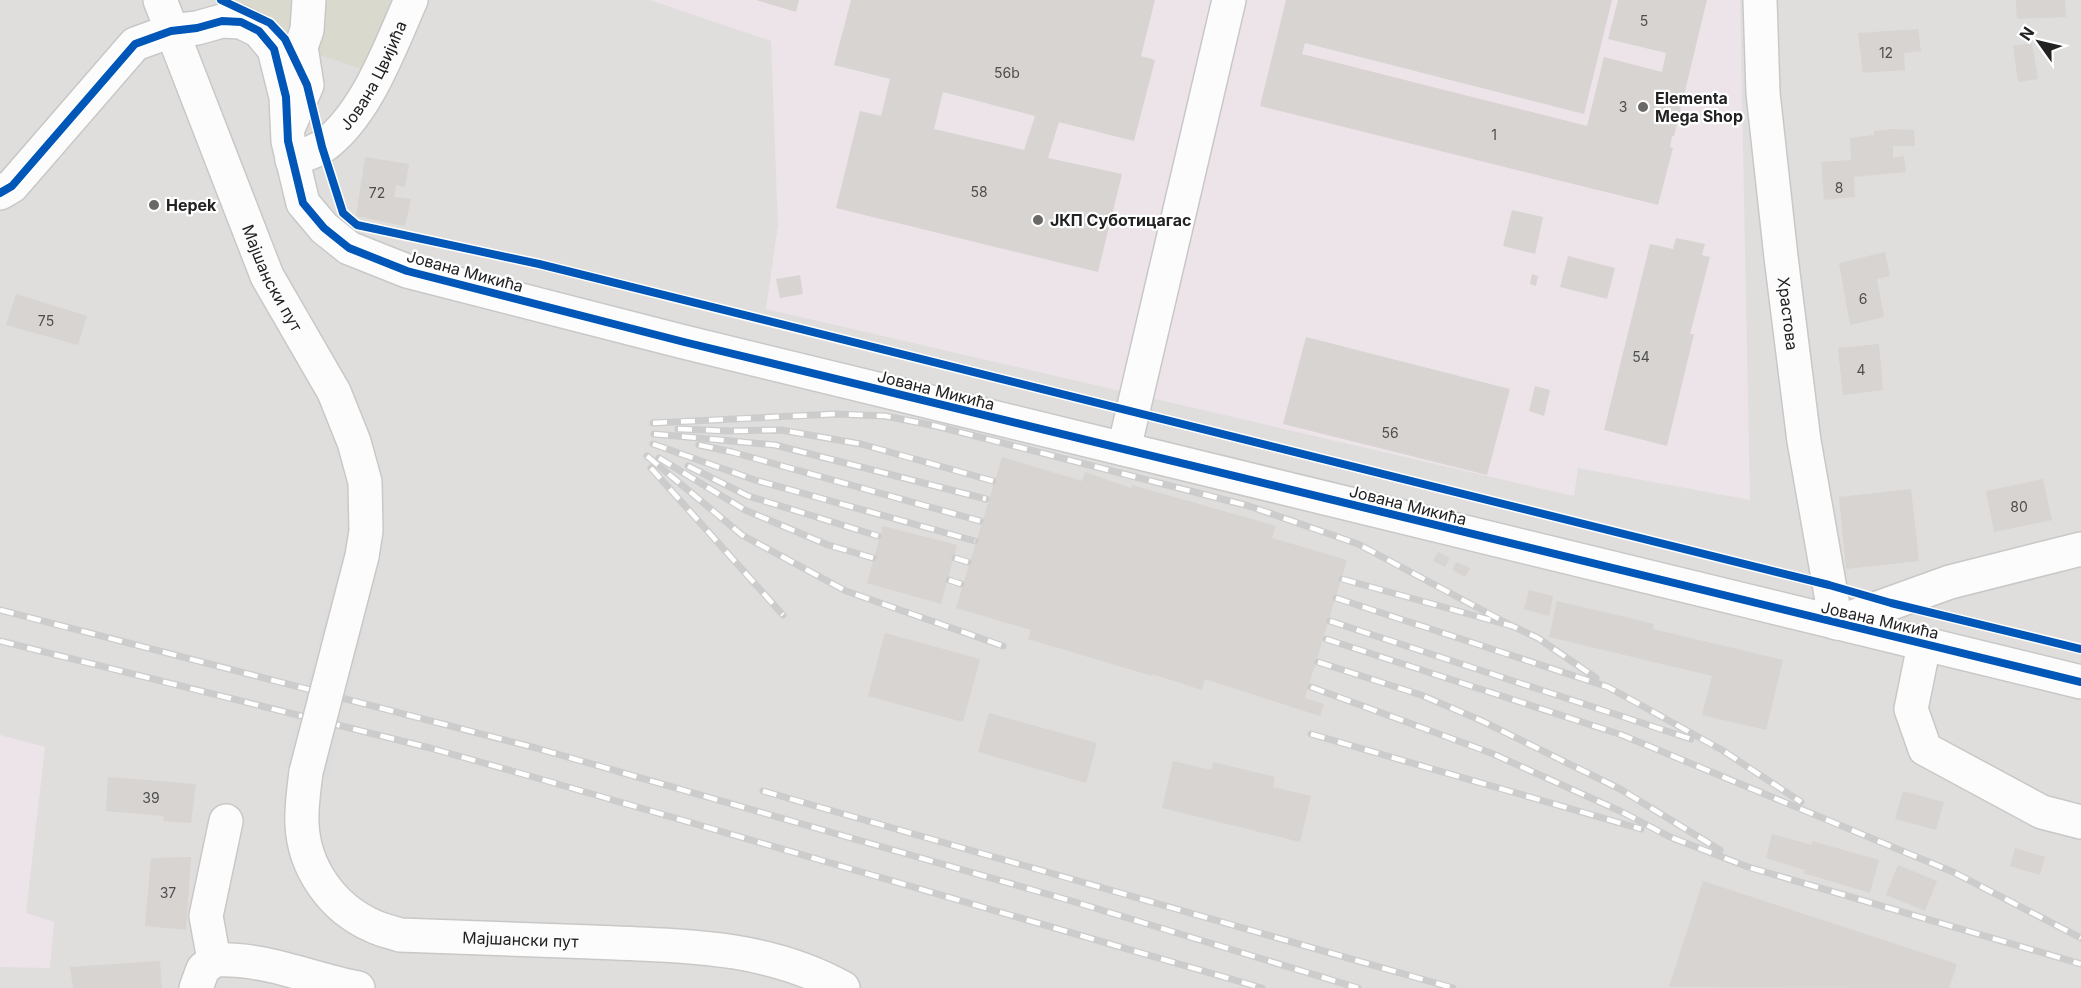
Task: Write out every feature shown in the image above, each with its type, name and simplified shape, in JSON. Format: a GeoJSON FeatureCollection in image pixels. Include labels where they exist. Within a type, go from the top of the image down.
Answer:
{"type":"FeatureCollection","features":[{"type":"Feature","properties":{"kind":"street","name":"Мајшански пут"},"geometry":{"type":"LineString","coordinates":[[160,0],[267,276],[334,392],[354,442],[365,482],[366,531],[362,555],[306,772],[302,823],[306,852],[314,873],[329,894],[350,914],[373,926],[400,935],[703,946],[765,957],[827,984]]}},
{"type":"Feature","properties":{"kind":"street"},"geometry":{"type":"LineString","coordinates":[[289,127],[307,85],[301,47],[307,30],[309,0]]}},
{"type":"Feature","properties":{"kind":"street","name":"Јована Цвијића"},"geometry":{"type":"LineString","coordinates":[[292,160],[322,147],[341,129],[369,93],[411,0]]}},
{"type":"Feature","properties":{"kind":"street"},"geometry":{"type":"LineString","coordinates":[[1124,449],[1229,0]]}},
{"type":"Feature","properties":{"kind":"street","name":"Храстова"},"geometry":{"type":"LineString","coordinates":[[1760,0],[1763,93],[1780,257],[1804,441],[1836,623]]}},
{"type":"Feature","properties":{"kind":"street","name":"Јована Микића"},"geometry":{"type":"LineString","coordinates":[[0,193],[12,186],[135,44],[171,32],[231,20],[259,31],[270,44],[276,57],[286,97],[288,141],[303,203],[324,228],[349,248],[407,271],[672,339],[2081,682]]}},
{"type":"Feature","properties":{"kind":"street"},"geometry":{"type":"LineString","coordinates":[[1836,623],[1950,582],[2081,549]]}},
{"type":"Feature","properties":{"kind":"street"},"geometry":{"type":"LineString","coordinates":[[1924,645],[1911,709],[1925,749],[2042,812],[2073,814]]}},
{"type":"Feature","properties":{"kind":"street"},"geometry":{"type":"LineString","coordinates":[[214,960],[206,916],[225,821]]}},
{"type":"Feature","properties":{"kind":"street"},"geometry":{"type":"LineString","coordinates":[[196,988],[203,969],[214,960],[232,959],[275,967],[358,988]]}},
{"type":"Feature","properties":{"kind":"shaded area"},"geometry":{"type":"Polygon","coordinates":[[[0,0],[2081,0],[2081,988],[0,988],[0,0]]]}},
{"type":"Feature","properties":{"kind":"shaded area"},"geometry":{"type":"Polygon","coordinates":[[[214,0],[400,0],[368,71],[237,28],[214,0]]]}},
{"type":"Feature","properties":{"kind":"shaded area"},"geometry":{"type":"Polygon","coordinates":[[[650,0],[1740,0],[1750,500],[1578,468],[1574,496],[766,309],[778,225],[771,41],[650,0]]]}},
{"type":"Feature","properties":{"kind":"shaded area"},"geometry":{"type":"Polygon","coordinates":[[[0,735],[45,747],[26,913],[54,922],[50,968],[0,967],[0,735]]]}},
{"type":"Feature","properties":{"kind":"pier"},"geometry":{"type":"Polygon","coordinates":[[[343,550],[381,557],[330,778],[284,766],[343,550]]]}},
{"type":"Feature","properties":{"kind":"building"},"geometry":{"type":"Polygon","coordinates":[[[756,0],[799,0],[796,12],[756,0]]]}},
{"type":"Feature","properties":{"kind":"building"},"geometry":{"type":"Polygon","coordinates":[[[851,0],[1155,0],[1141,56],[1155,60],[1134,141],[1059,122],[1048,158],[1122,174],[1098,272],[836,208],[860,111],[881,116],[890,79],[834,65],[851,0]],[[943,92],[934,129],[1024,150],[1035,116],[943,92]]]}},
{"type":"Feature","properties":{"kind":"building"},"geometry":{"type":"Polygon","coordinates":[[[1286,0],[1612,0],[1584,114],[1305,43],[1302,54],[1587,126],[1604,57],[1662,72],[1666,53],[1608,39],[1618,0],[1707,0],[1674,136],[1672,136],[1670,147],[1673,148],[1658,205],[1260,106],[1286,0]]]}},
{"type":"Feature","properties":{"kind":"building"},"geometry":{"type":"Polygon","coordinates":[[[2016,0],[2065,0],[2066,17],[2017,19],[2016,0]]]}},
{"type":"Feature","properties":{"kind":"building"},"geometry":{"type":"Polygon","coordinates":[[[1918,29],[1921,51],[1904,53],[1905,70],[1863,73],[1858,33],[1918,29]]]}},
{"type":"Feature","properties":{"kind":"building"},"geometry":{"type":"Polygon","coordinates":[[[2032,43],[2038,79],[2018,82],[2013,46],[2032,43]]]}},
{"type":"Feature","properties":{"kind":"building"},"geometry":{"type":"Polygon","coordinates":[[[1914,130],[1915,146],[1893,146],[1893,158],[1904,156],[1906,172],[1854,177],[1855,197],[1824,200],[1821,162],[1851,160],[1850,138],[1874,135],[1874,131],[1914,130]]]}},
{"type":"Feature","properties":{"kind":"building"},"geometry":{"type":"Polygon","coordinates":[[[365,157],[409,164],[405,187],[396,185],[394,197],[411,199],[405,226],[356,216],[365,157]]]}},
{"type":"Feature","properties":{"kind":"building"},"geometry":{"type":"Polygon","coordinates":[[[1512,210],[1543,217],[1535,254],[1503,246],[1512,210]]]}},
{"type":"Feature","properties":{"kind":"building"},"geometry":{"type":"Polygon","coordinates":[[[1676,238],[1705,244],[1702,255],[1710,257],[1690,334],[1694,334],[1667,446],[1604,430],[1650,244],[1673,249],[1676,238]]]}},
{"type":"Feature","properties":{"kind":"building"},"geometry":{"type":"Polygon","coordinates":[[[1885,252],[1890,276],[1877,279],[1884,317],[1850,325],[1839,263],[1885,252]]]}},
{"type":"Feature","properties":{"kind":"building"},"geometry":{"type":"Polygon","coordinates":[[[1568,256],[1615,268],[1607,299],[1560,287],[1568,256]]]}},
{"type":"Feature","properties":{"kind":"building"},"geometry":{"type":"Polygon","coordinates":[[[1532,274],[1538,276],[1536,286],[1530,284],[1532,274]]]}},
{"type":"Feature","properties":{"kind":"building"},"geometry":{"type":"Polygon","coordinates":[[[800,275],[803,294],[780,298],[776,279],[800,275]]]}},
{"type":"Feature","properties":{"kind":"building"},"geometry":{"type":"Polygon","coordinates":[[[16,294],[87,316],[78,345],[6,325],[16,294]]]}},
{"type":"Feature","properties":{"kind":"building"},"geometry":{"type":"Polygon","coordinates":[[[1306,337],[1510,389],[1487,475],[1283,424],[1306,337]]]}},
{"type":"Feature","properties":{"kind":"building"},"geometry":{"type":"Polygon","coordinates":[[[1879,344],[1883,390],[1843,395],[1838,348],[1879,344]]]}},
{"type":"Feature","properties":{"kind":"building"},"geometry":{"type":"Polygon","coordinates":[[[1535,386],[1550,390],[1544,416],[1529,411],[1535,386]]]}},
{"type":"Feature","properties":{"kind":"building"},"geometry":{"type":"Polygon","coordinates":[[[1002,457],[1082,481],[1085,472],[1131,488],[1132,485],[1276,526],[1272,538],[1347,560],[1305,698],[1324,704],[1320,716],[1205,679],[1202,690],[1152,674],[1152,676],[1028,639],[1031,630],[956,608],[1002,457]]]}},
{"type":"Feature","properties":{"kind":"building"},"geometry":{"type":"Polygon","coordinates":[[[2043,479],[2052,520],[1994,532],[1986,491],[2043,479]]]}},
{"type":"Feature","properties":{"kind":"building"},"geometry":{"type":"Polygon","coordinates":[[[1911,489],[1919,561],[1846,569],[1839,497],[1911,489]]]}},
{"type":"Feature","properties":{"kind":"building"},"geometry":{"type":"Polygon","coordinates":[[[883,526],[957,545],[941,604],[867,583],[883,526]]]}},
{"type":"Feature","properties":{"kind":"building"},"geometry":{"type":"Polygon","coordinates":[[[1438,552],[1450,558],[1445,567],[1433,561],[1438,552]]]}},
{"type":"Feature","properties":{"kind":"building"},"geometry":{"type":"Polygon","coordinates":[[[1456,562],[1470,568],[1465,577],[1452,570],[1456,562]]]}},
{"type":"Feature","properties":{"kind":"building"},"geometry":{"type":"Polygon","coordinates":[[[1529,590],[1553,596],[1549,616],[1524,609],[1529,590]]]}},
{"type":"Feature","properties":{"kind":"building"},"geometry":{"type":"Polygon","coordinates":[[[1557,601],[1654,624],[1653,629],[1783,660],[1766,730],[1702,715],[1712,676],[1549,637],[1557,601]]]}},
{"type":"Feature","properties":{"kind":"building"},"geometry":{"type":"Polygon","coordinates":[[[885,633],[980,659],[963,722],[868,696],[885,633]]]}},
{"type":"Feature","properties":{"kind":"building"},"geometry":{"type":"Polygon","coordinates":[[[989,713],[1097,743],[1086,783],[978,752],[989,713]]]}},
{"type":"Feature","properties":{"kind":"building"},"geometry":{"type":"Polygon","coordinates":[[[1173,761],[1212,770],[1213,762],[1275,777],[1273,787],[1311,796],[1300,842],[1162,808],[1173,761]]]}},
{"type":"Feature","properties":{"kind":"building"},"geometry":{"type":"Polygon","coordinates":[[[108,777],[196,784],[191,823],[163,821],[164,816],[106,811],[108,777]]]}},
{"type":"Feature","properties":{"kind":"building"},"geometry":{"type":"Polygon","coordinates":[[[1903,791],[1944,802],[1936,830],[1895,819],[1903,791]]]}},
{"type":"Feature","properties":{"kind":"building"},"geometry":{"type":"Polygon","coordinates":[[[1772,834],[1812,845],[1812,841],[1879,860],[1870,893],[1803,873],[1805,870],[1766,858],[1772,834]]]}},
{"type":"Feature","properties":{"kind":"building"},"geometry":{"type":"Polygon","coordinates":[[[2015,848],[2045,857],[2040,875],[2010,866],[2015,848]]]}},
{"type":"Feature","properties":{"kind":"building"},"geometry":{"type":"Polygon","coordinates":[[[191,857],[186,930],[145,926],[151,858],[191,857]]]}},
{"type":"Feature","properties":{"kind":"building"},"geometry":{"type":"Polygon","coordinates":[[[1898,865],[1937,881],[1925,911],[1886,895],[1898,865]]]}},
{"type":"Feature","properties":{"kind":"building"},"geometry":{"type":"Polygon","coordinates":[[[1703,881],[1957,964],[1949,988],[1669,987],[1703,881]]]}},
{"type":"Feature","properties":{"kind":"building"},"geometry":{"type":"Polygon","coordinates":[[[160,961],[162,988],[73,988],[70,967],[160,961]]]}},
{"type":"Feature","properties":{"kind":"railway"},"geometry":{"type":"LineString","coordinates":[[653,423],[835,414],[885,416],[936,426],[1249,506],[1358,544],[1512,626]]}},
{"type":"Feature","properties":{"kind":"railway"},"geometry":{"type":"LineString","coordinates":[[678,429],[781,430],[861,444],[993,481]]}},
{"type":"Feature","properties":{"kind":"railway"},"geometry":{"type":"LineString","coordinates":[[654,434],[775,445],[986,499]]}},
{"type":"Feature","properties":{"kind":"railway"},"geometry":{"type":"LineString","coordinates":[[653,444],[755,480],[975,541]]}},
{"type":"Feature","properties":{"kind":"railway"},"geometry":{"type":"LineString","coordinates":[[699,445],[732,452],[980,521]]}},
{"type":"Feature","properties":{"kind":"railway"},"geometry":{"type":"LineString","coordinates":[[647,456],[742,535],[846,591],[1003,646]]}},
{"type":"Feature","properties":{"kind":"railway"},"geometry":{"type":"LineString","coordinates":[[659,458],[745,510],[828,545],[873,558]]}},
{"type":"Feature","properties":{"kind":"railway"},"geometry":{"type":"LineString","coordinates":[[688,466],[748,496],[878,536]]}},
{"type":"Feature","properties":{"kind":"railway"},"geometry":{"type":"LineString","coordinates":[[651,468],[783,615]]}},
{"type":"Feature","properties":{"kind":"railway"},"geometry":{"type":"LineString","coordinates":[[955,558],[968,562]]}},
{"type":"Feature","properties":{"kind":"railway"},"geometry":{"type":"LineString","coordinates":[[1342,579],[1512,626],[1538,638],[1596,678]]}},
{"type":"Feature","properties":{"kind":"railway"},"geometry":{"type":"LineString","coordinates":[[949,580],[961,584]]}},
{"type":"Feature","properties":{"kind":"railway"},"geometry":{"type":"LineString","coordinates":[[1336,598],[1608,687],[1722,750],[1801,802]]}},
{"type":"Feature","properties":{"kind":"railway"},"geometry":{"type":"LineString","coordinates":[[0,610],[536,748],[1075,902],[1358,988]]}},
{"type":"Feature","properties":{"kind":"railway"},"geometry":{"type":"LineString","coordinates":[[1330,621],[1691,739]]}},
{"type":"Feature","properties":{"kind":"railway"},"geometry":{"type":"LineString","coordinates":[[1326,639],[1622,735],[1953,872],[2081,938]]}},
{"type":"Feature","properties":{"kind":"railway"},"geometry":{"type":"LineString","coordinates":[[0,641],[430,748],[1262,988]]}},
{"type":"Feature","properties":{"kind":"railway"},"geometry":{"type":"LineString","coordinates":[[1318,662],[1421,695],[1480,720],[1620,789],[1720,850]]}},
{"type":"Feature","properties":{"kind":"railway"},"geometry":{"type":"LineString","coordinates":[[1311,687],[1491,753],[1620,811],[1670,837],[1748,867],[2081,964]]}},
{"type":"Feature","properties":{"kind":"railway"},"geometry":{"type":"LineString","coordinates":[[1311,734],[1641,829]]}},
{"type":"Feature","properties":{"kind":"railway"},"geometry":{"type":"LineString","coordinates":[[763,791],[1453,988]]}},
{"type":"Feature","properties":{"kind":"cycle path"},"geometry":{"type":"LineString","coordinates":[[221,0],[270,23],[285,39],[307,85],[322,147],[343,213],[357,225],[539,264],[2081,649]]}},
{"type":"Feature","properties":{"kind":"cycle path"},"geometry":{"type":"LineString","coordinates":[[0,193],[12,186],[135,44],[171,31],[197,28],[222,21],[241,22],[259,31],[274,49],[286,97],[288,141],[303,203],[324,228],[349,248],[407,271],[684,342],[2081,682]]}},
{"type":"Feature","properties":{"kind":"place","name":"Elementa Mega Shop"},"geometry":{"type":"Point","coordinates":[1643,107]}},
{"type":"Feature","properties":{"kind":"place","name":"Hepek"},"geometry":{"type":"Point","coordinates":[154,205]}},
{"type":"Feature","properties":{"kind":"place","name":"ЈКП Суботицагас"},"geometry":{"type":"Point","coordinates":[1038,220]}}]}
